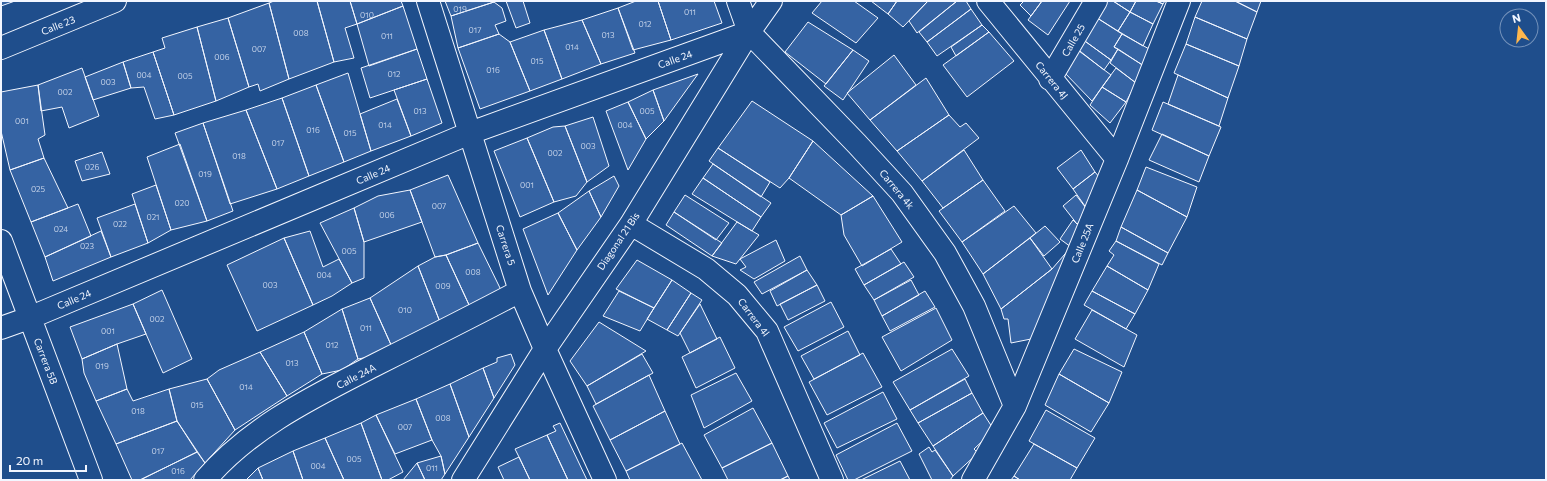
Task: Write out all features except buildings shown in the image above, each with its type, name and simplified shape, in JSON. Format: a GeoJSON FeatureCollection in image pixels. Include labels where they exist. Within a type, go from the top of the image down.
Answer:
{"type":"FeatureCollection","features":[{"type":"Feature","properties":{"kind":"street","name":"Calle 23"},"geometry":{"type":"LineString","coordinates":[[1,48],[115,1]]}},
{"type":"Feature","properties":{"kind":"street","name":"Carrera 5"},"geometry":{"type":"LineString","coordinates":[[428,1],[520,291],[605,480]]}},
{"type":"Feature","properties":{"kind":"street","name":"Carrera 4k"},"geometry":{"type":"LineString","coordinates":[[738,1],[749,32],[902,193],[945,253],[974,306],[1015,406]]}},
{"type":"Feature","properties":{"kind":"street","name":"Diagonal 21 Bis"},"geometry":{"type":"LineString","coordinates":[[463,480],[545,349],[631,224],[749,32],[771,1]]}},
{"type":"Feature","properties":{"kind":"street","name":"Carrera 4J"},"geometry":{"type":"LineString","coordinates":[[988,1],[1050,79],[1117,159]]}},
{"type":"Feature","properties":{"kind":"street","name":"Calle 25"},"geometry":{"type":"LineString","coordinates":[[1050,79],[1096,1]]}},
{"type":"Feature","properties":{"kind":"street","name":"Calle 25A"},"geometry":{"type":"LineString","coordinates":[[974,480],[1015,406],[1117,159],[1179,1]]}},
{"type":"Feature","properties":{"kind":"street","name":"Calle 24"},"geometry":{"type":"LineString","coordinates":[[1,328],[29,318],[470,133],[749,32]]}},
{"type":"Feature","properties":{"kind":"street","name":"Carrera 4l"},"geometry":{"type":"LineString","coordinates":[[631,224],[706,269],[737,295],[767,331],[832,480]]}},
{"type":"Feature","properties":{"kind":"street","name":"Carrera 5B"},"geometry":{"type":"LineString","coordinates":[[1,241],[91,480]]}},
{"type":"Feature","properties":{"kind":"street","name":"Calle 24A"},"geometry":{"type":"LineString","coordinates":[[205,480],[234,450],[267,425],[309,399],[520,291]]}}]}
